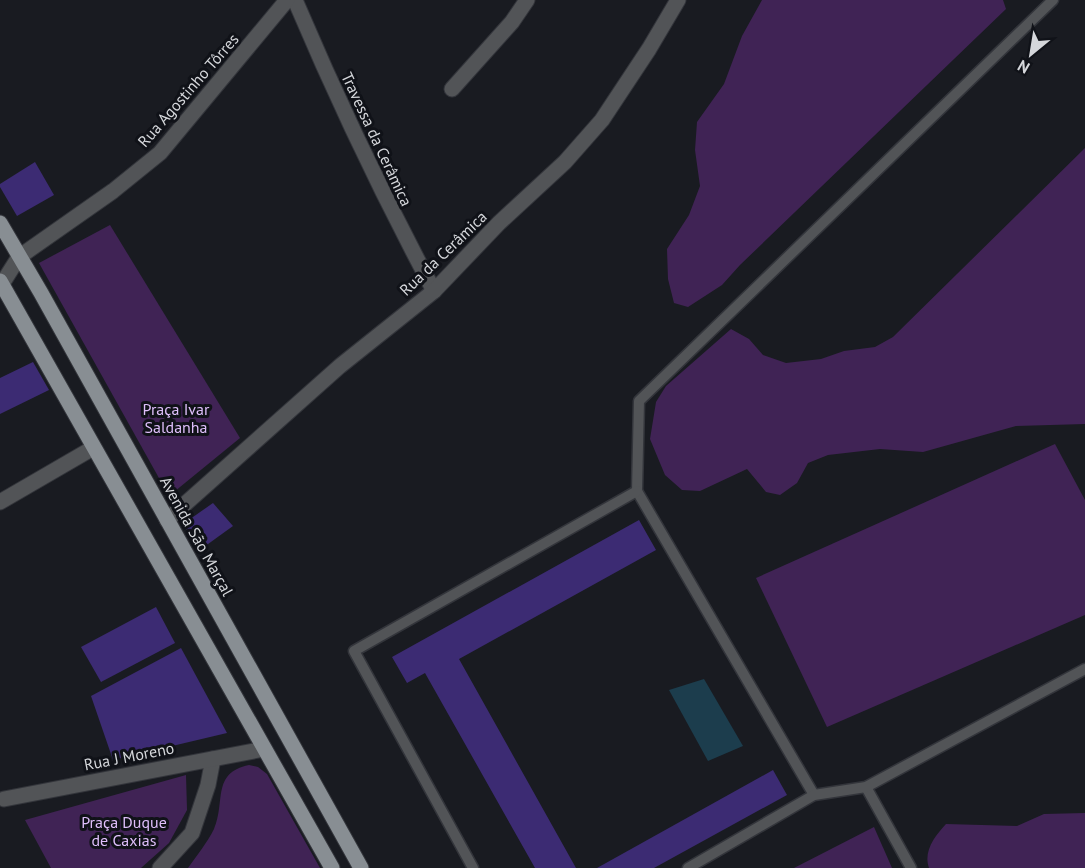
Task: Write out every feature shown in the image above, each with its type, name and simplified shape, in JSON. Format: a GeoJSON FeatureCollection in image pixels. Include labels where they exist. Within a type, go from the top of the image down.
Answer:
{"type":"FeatureCollection","features":[{"type":"Feature","properties":{"kind":"main road","name":"Avenida São Marçal"},"geometry":{"type":"LineString","coordinates":[[0,223],[361,868]]}},
{"type":"Feature","properties":{"kind":"main road"},"geometry":{"type":"LineString","coordinates":[[1,285],[332,868]]}},
{"type":"Feature","properties":{"kind":"street","name":"Rua Agostinho Tôrres"},"geometry":{"type":"LineString","coordinates":[[19,256],[113,191],[160,153],[287,0]]}},
{"type":"Feature","properties":{"kind":"street","name":"Travessa da Cerâmica"},"geometry":{"type":"LineString","coordinates":[[295,0],[340,105],[393,215],[434,291]]}},
{"type":"Feature","properties":{"kind":"street"},"geometry":{"type":"LineString","coordinates":[[452,89],[512,22],[527,0]]}},
{"type":"Feature","properties":{"kind":"street","name":"Rua da Cerâmica"},"geometry":{"type":"LineString","coordinates":[[167,520],[340,366],[434,291],[499,223],[565,162],[602,120],[678,0]]}},
{"type":"Feature","properties":{"kind":"street"},"geometry":{"type":"LineString","coordinates":[[1,285],[19,256]]}},
{"type":"Feature","properties":{"kind":"street"},"geometry":{"type":"LineString","coordinates":[[0,502],[93,448]]}},
{"type":"Feature","properties":{"kind":"street","name":"Rua J Moreno"},"geometry":{"type":"LineString","coordinates":[[1,797],[264,749]]}},
{"type":"Feature","properties":{"kind":"street"},"geometry":{"type":"LineString","coordinates":[[160,868],[192,833],[208,785],[213,759]]}},
{"type":"Feature","properties":{"kind":"lane"},"geometry":{"type":"LineString","coordinates":[[814,795],[637,490],[639,401],[1053,0]]}},
{"type":"Feature","properties":{"kind":"lane"},"geometry":{"type":"LineString","coordinates":[[473,868],[354,651],[637,490]]}},
{"type":"Feature","properties":{"kind":"lane"},"geometry":{"type":"LineString","coordinates":[[688,868],[814,795],[866,787],[1085,669]]}},
{"type":"Feature","properties":{"kind":"lane"},"geometry":{"type":"LineString","coordinates":[[866,787],[911,868]]}},
{"type":"Feature","properties":{"kind":"green space"},"geometry":{"type":"Polygon","coordinates":[[[762,0],[1003,0],[1006,9],[722,285],[688,307],[674,303],[668,279],[667,249],[689,215],[700,186],[695,150],[697,122],[724,84],[742,36],[762,0]]]}},
{"type":"Feature","properties":{"kind":"green space"},"geometry":{"type":"Polygon","coordinates":[[[1085,148],[1085,424],[1016,426],[923,452],[880,449],[828,455],[808,463],[797,483],[780,495],[766,492],[747,469],[700,491],[682,490],[665,475],[650,439],[656,402],[666,386],[731,329],[749,339],[763,355],[786,363],[821,359],[844,351],[875,347],[893,337],[1085,148]]]}},
{"type":"Feature","properties":{"kind":"green space","name":"Praça Ivar Saldanha"},"geometry":{"type":"Polygon","coordinates":[[[110,225],[240,438],[169,496],[39,263],[110,225]]]}},
{"type":"Feature","properties":{"kind":"green space"},"geometry":{"type":"Polygon","coordinates":[[[1055,444],[1085,500],[1085,615],[827,727],[756,578],[1055,444]]]}},
{"type":"Feature","properties":{"kind":"green space","name":"Praça Duque de Caxias"},"geometry":{"type":"Polygon","coordinates":[[[249,765],[258,767],[267,774],[320,868],[188,868],[214,829],[224,782],[237,769],[249,765]]]}},
{"type":"Feature","properties":{"kind":"green space","name":"Praça Duque de Caxias"},"geometry":{"type":"Polygon","coordinates":[[[186,775],[187,810],[169,843],[141,868],[51,868],[25,820],[186,775]]]}},
{"type":"Feature","properties":{"kind":"green space"},"geometry":{"type":"Polygon","coordinates":[[[1085,813],[1085,868],[929,868],[929,850],[934,839],[946,824],[1017,826],[1044,814],[1085,813]]]}},
{"type":"Feature","properties":{"kind":"green space"},"geometry":{"type":"Polygon","coordinates":[[[874,827],[892,868],[794,868],[874,827]]]}},
{"type":"Feature","properties":{"kind":"water"},"geometry":{"type":"Polygon","coordinates":[[[704,679],[743,746],[708,761],[669,690],[704,679]]]}},
{"type":"Feature","properties":{"kind":"building"},"geometry":{"type":"Polygon","coordinates":[[[35,162],[54,195],[17,216],[0,184],[35,162]]]}},
{"type":"Feature","properties":{"kind":"building"},"geometry":{"type":"Polygon","coordinates":[[[33,362],[49,390],[0,414],[0,378],[33,362]]]}},
{"type":"Feature","properties":{"kind":"building"},"geometry":{"type":"Polygon","coordinates":[[[213,503],[233,526],[197,552],[183,524],[213,503]]]}},
{"type":"Feature","properties":{"kind":"building"},"geometry":{"type":"Polygon","coordinates":[[[639,520],[656,550],[459,659],[576,868],[535,868],[425,673],[407,683],[392,657],[639,520]]]}},
{"type":"Feature","properties":{"kind":"building"},"geometry":{"type":"Polygon","coordinates":[[[156,607],[175,643],[101,682],[81,647],[156,607]]]}},
{"type":"Feature","properties":{"kind":"building"},"geometry":{"type":"Polygon","coordinates":[[[181,648],[227,733],[113,760],[91,696],[181,648]]]}},
{"type":"Feature","properties":{"kind":"building"},"geometry":{"type":"Polygon","coordinates":[[[773,770],[787,795],[654,868],[597,868],[773,770]]]}}]}
